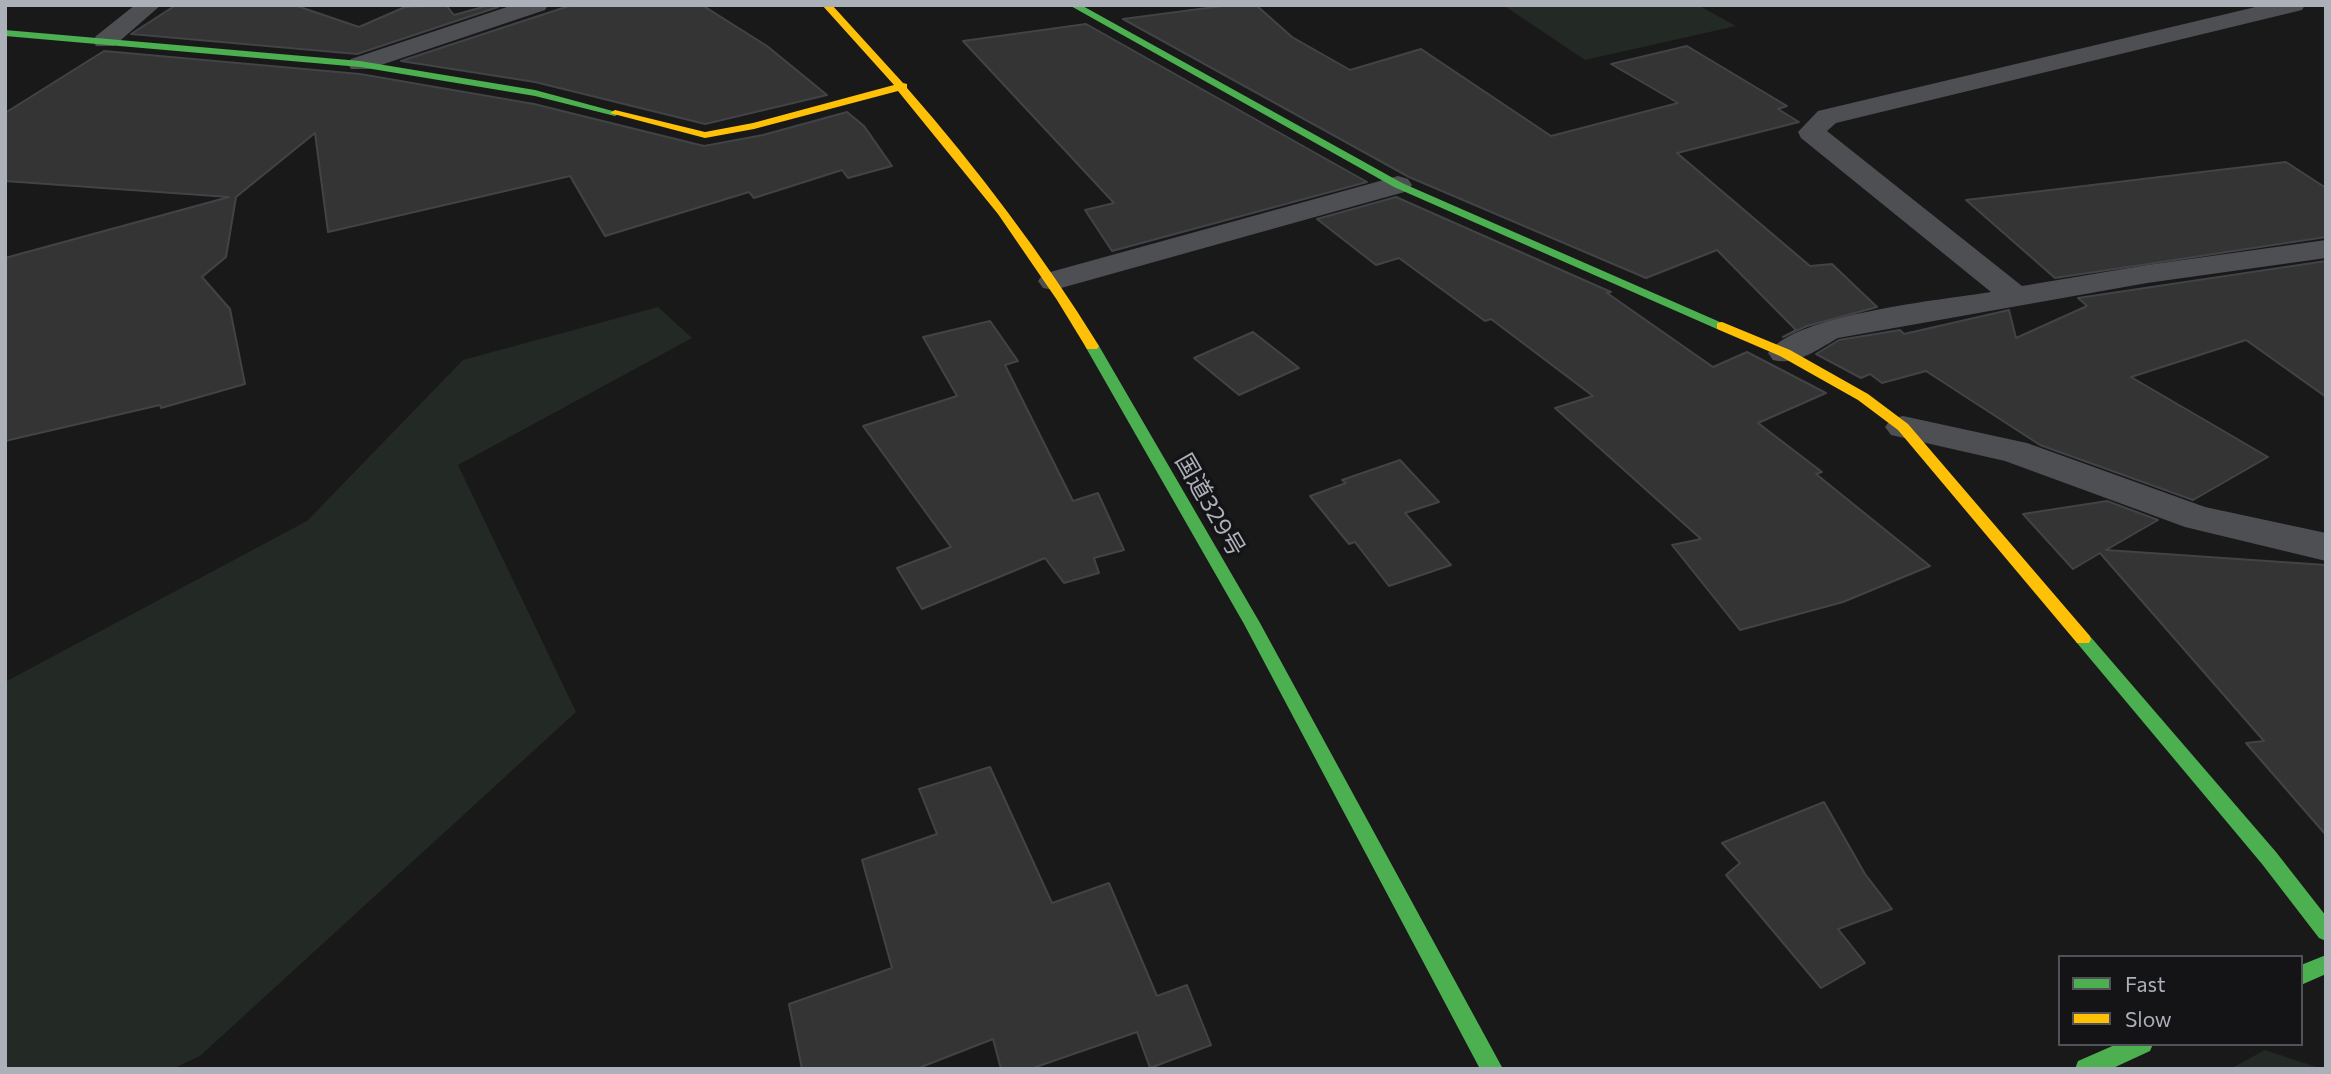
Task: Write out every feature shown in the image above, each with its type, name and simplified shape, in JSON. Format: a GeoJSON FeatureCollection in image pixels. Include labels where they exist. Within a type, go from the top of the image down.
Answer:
{"type":"FeatureCollection","features":[{"type":"Feature","properties":{"kind":"main road","name":"国道329号"},"geometry":{"type":"LineString","coordinates":[[827,5],[903,86],[1021,233],[1054,281],[1252,623],[1492,1069]]}},
{"type":"Feature","properties":{"kind":"main road"},"geometry":{"type":"LineString","coordinates":[[1074,5],[1398,185],[1785,353],[1863,397],[1903,427],[2260,847],[2326,932]]}},
{"type":"Feature","properties":{"kind":"main road"},"geometry":{"type":"LineString","coordinates":[[5,33],[360,64],[535,93],[705,135],[754,126],[903,86]]}},
{"type":"Feature","properties":{"kind":"main road"},"geometry":{"type":"LineString","coordinates":[[2303,974],[2326,964]]}},
{"type":"Feature","properties":{"kind":"main road"},"geometry":{"type":"LineString","coordinates":[[2086,1069],[2138,1046]]}},
{"type":"Feature","properties":{"kind":"street"},"geometry":{"type":"LineString","coordinates":[[105,41],[150,5]]}},
{"type":"Feature","properties":{"kind":"street"},"geometry":{"type":"LineString","coordinates":[[360,64],[537,5]]}},
{"type":"Feature","properties":{"kind":"street"},"geometry":{"type":"LineString","coordinates":[[2016,298],[1811,132],[1827,117],[2294,5]]}},
{"type":"Feature","properties":{"kind":"street"},"geometry":{"type":"LineString","coordinates":[[1054,281],[1398,185]]}},
{"type":"Feature","properties":{"kind":"street"},"geometry":{"type":"LineString","coordinates":[[1785,353],[1829,330],[2147,274],[2326,249]]}},
{"type":"Feature","properties":{"kind":"street"},"geometry":{"type":"LineString","coordinates":[[1903,427],[2014,451],[2197,519],[2326,548]]}},
{"type":"Feature","properties":{"kind":"shaded area"},"geometry":{"type":"Polygon","coordinates":[[[1503,5],[1698,5],[1736,26],[1585,60],[1503,5]]]}},
{"type":"Feature","properties":{"kind":"shaded area"},"geometry":{"type":"Polygon","coordinates":[[[658,307],[692,338],[458,465],[576,712],[200,1056],[172,1069],[5,1069],[5,682],[307,521],[463,360],[658,307]]]}},
{"type":"Feature","properties":{"kind":"shaded area"},"geometry":{"type":"Polygon","coordinates":[[[2265,1050],[2322,1069],[2230,1069],[2265,1050]]]}},
{"type":"Feature","properties":{"kind":"building"},"geometry":{"type":"Polygon","coordinates":[[[176,5],[294,5],[359,27],[405,7],[446,5],[454,15],[490,5],[498,7],[357,54],[131,34],[176,5]]]}},
{"type":"Feature","properties":{"kind":"building"},"geometry":{"type":"Polygon","coordinates":[[[572,5],[702,5],[767,46],[827,95],[705,124],[535,82],[401,61],[572,5]]]}},
{"type":"Feature","properties":{"kind":"building"},"geometry":{"type":"Polygon","coordinates":[[[1230,5],[1256,5],[1292,37],[1350,70],[1421,49],[1551,136],[1678,103],[1611,64],[1687,46],[1787,106],[1778,109],[1799,122],[1677,153],[1810,266],[1832,264],[1877,307],[1807,326],[1783,337],[1796,330],[1717,250],[1646,278],[1409,177],[1123,19],[1230,5]]]}},
{"type":"Feature","properties":{"kind":"building"},"geometry":{"type":"Polygon","coordinates":[[[1086,24],[1367,182],[1112,251],[1085,210],[1114,203],[963,41],[1086,24]]]}},
{"type":"Feature","properties":{"kind":"building"},"geometry":{"type":"Polygon","coordinates":[[[104,51],[360,74],[534,104],[704,146],[763,135],[847,112],[864,126],[892,166],[848,178],[842,170],[754,198],[749,192],[605,236],[570,176],[328,232],[315,133],[236,197],[226,257],[202,277],[230,309],[245,384],[161,408],[160,405],[5,441],[5,258],[229,197],[5,181],[5,113],[104,51]]]}},
{"type":"Feature","properties":{"kind":"building"},"geometry":{"type":"Polygon","coordinates":[[[2286,162],[2326,188],[2326,237],[2055,278],[1966,200],[2286,162]]]}},
{"type":"Feature","properties":{"kind":"building"},"geometry":{"type":"Polygon","coordinates":[[[1396,197],[1611,292],[1607,293],[1713,367],[1747,352],[1826,393],[1758,423],[1822,472],[1816,474],[1930,566],[1843,602],[1740,630],[1672,545],[1701,539],[1555,408],[1593,396],[1491,319],[1485,321],[1399,258],[1376,265],[1317,219],[1396,197]]]}},
{"type":"Feature","properties":{"kind":"building"},"geometry":{"type":"Polygon","coordinates":[[[2326,261],[2326,397],[2246,340],[2131,377],[2268,457],[2193,500],[2040,445],[1926,371],[1882,383],[1870,374],[1861,378],[1816,354],[1839,340],[1900,330],[1904,334],[2009,310],[2016,338],[2087,306],[2078,298],[2326,261]]]}},
{"type":"Feature","properties":{"kind":"building"},"geometry":{"type":"Polygon","coordinates":[[[990,321],[1018,361],[1005,365],[1073,501],[1098,493],[1124,550],[1094,558],[1099,573],[1064,583],[1045,558],[922,609],[897,568],[951,547],[863,426],[957,396],[923,337],[990,321]]]}},
{"type":"Feature","properties":{"kind":"building"},"geometry":{"type":"Polygon","coordinates":[[[1253,332],[1299,368],[1239,395],[1194,358],[1253,332]]]}},
{"type":"Feature","properties":{"kind":"building"},"geometry":{"type":"Polygon","coordinates":[[[1400,460],[1439,502],[1405,513],[1451,565],[1389,586],[1355,542],[1349,544],[1310,496],[1346,483],[1342,480],[1400,460]]]}},
{"type":"Feature","properties":{"kind":"building"},"geometry":{"type":"Polygon","coordinates":[[[2107,501],[2158,520],[2106,550],[2326,565],[2326,835],[2246,743],[2264,741],[2100,553],[2073,569],[2023,514],[2107,501]]]}},
{"type":"Feature","properties":{"kind":"building"},"geometry":{"type":"Polygon","coordinates":[[[990,767],[1052,903],[1109,883],[1157,996],[1187,985],[1211,1045],[1150,1068],[1137,1032],[1030,1069],[1001,1069],[993,1039],[916,1069],[802,1069],[789,1004],[892,968],[862,860],[937,834],[919,789],[990,767]]]}},
{"type":"Feature","properties":{"kind":"building"},"geometry":{"type":"Polygon","coordinates":[[[1824,802],[1865,874],[1892,909],[1838,929],[1865,963],[1821,988],[1726,875],[1740,863],[1722,843],[1824,802]]]}},
{"type":"Feature","properties":{"kind":"traffic: fast"},"geometry":{"type":"LineString","coordinates":[[1074,5],[1398,185],[1722,326]]}},
{"type":"Feature","properties":{"kind":"traffic: fast"},"geometry":{"type":"LineString","coordinates":[[5,33],[360,64],[535,93],[615,113]]}},
{"type":"Feature","properties":{"kind":"traffic: fast"},"geometry":{"type":"LineString","coordinates":[[1092,346],[1252,623],[1492,1069]]}},
{"type":"Feature","properties":{"kind":"traffic: fast"},"geometry":{"type":"LineString","coordinates":[[2083,639],[2269,858],[2326,932]]}},
{"type":"Feature","properties":{"kind":"traffic: fast"},"geometry":{"type":"LineString","coordinates":[[2303,974],[2326,964]]}},
{"type":"Feature","properties":{"kind":"traffic: fast"},"geometry":{"type":"LineString","coordinates":[[2086,1069],[2138,1046]]}},
{"type":"Feature","properties":{"kind":"traffic: slow"},"geometry":{"type":"LineString","coordinates":[[827,5],[969,168],[1034,255],[1092,346]]}},
{"type":"Feature","properties":{"kind":"traffic: slow"},"geometry":{"type":"LineString","coordinates":[[615,113],[705,135],[754,126],[903,86]]}},
{"type":"Feature","properties":{"kind":"traffic: slow"},"geometry":{"type":"LineString","coordinates":[[1722,326],[1785,353],[1863,397],[1903,427],[2083,639]]}}]}
